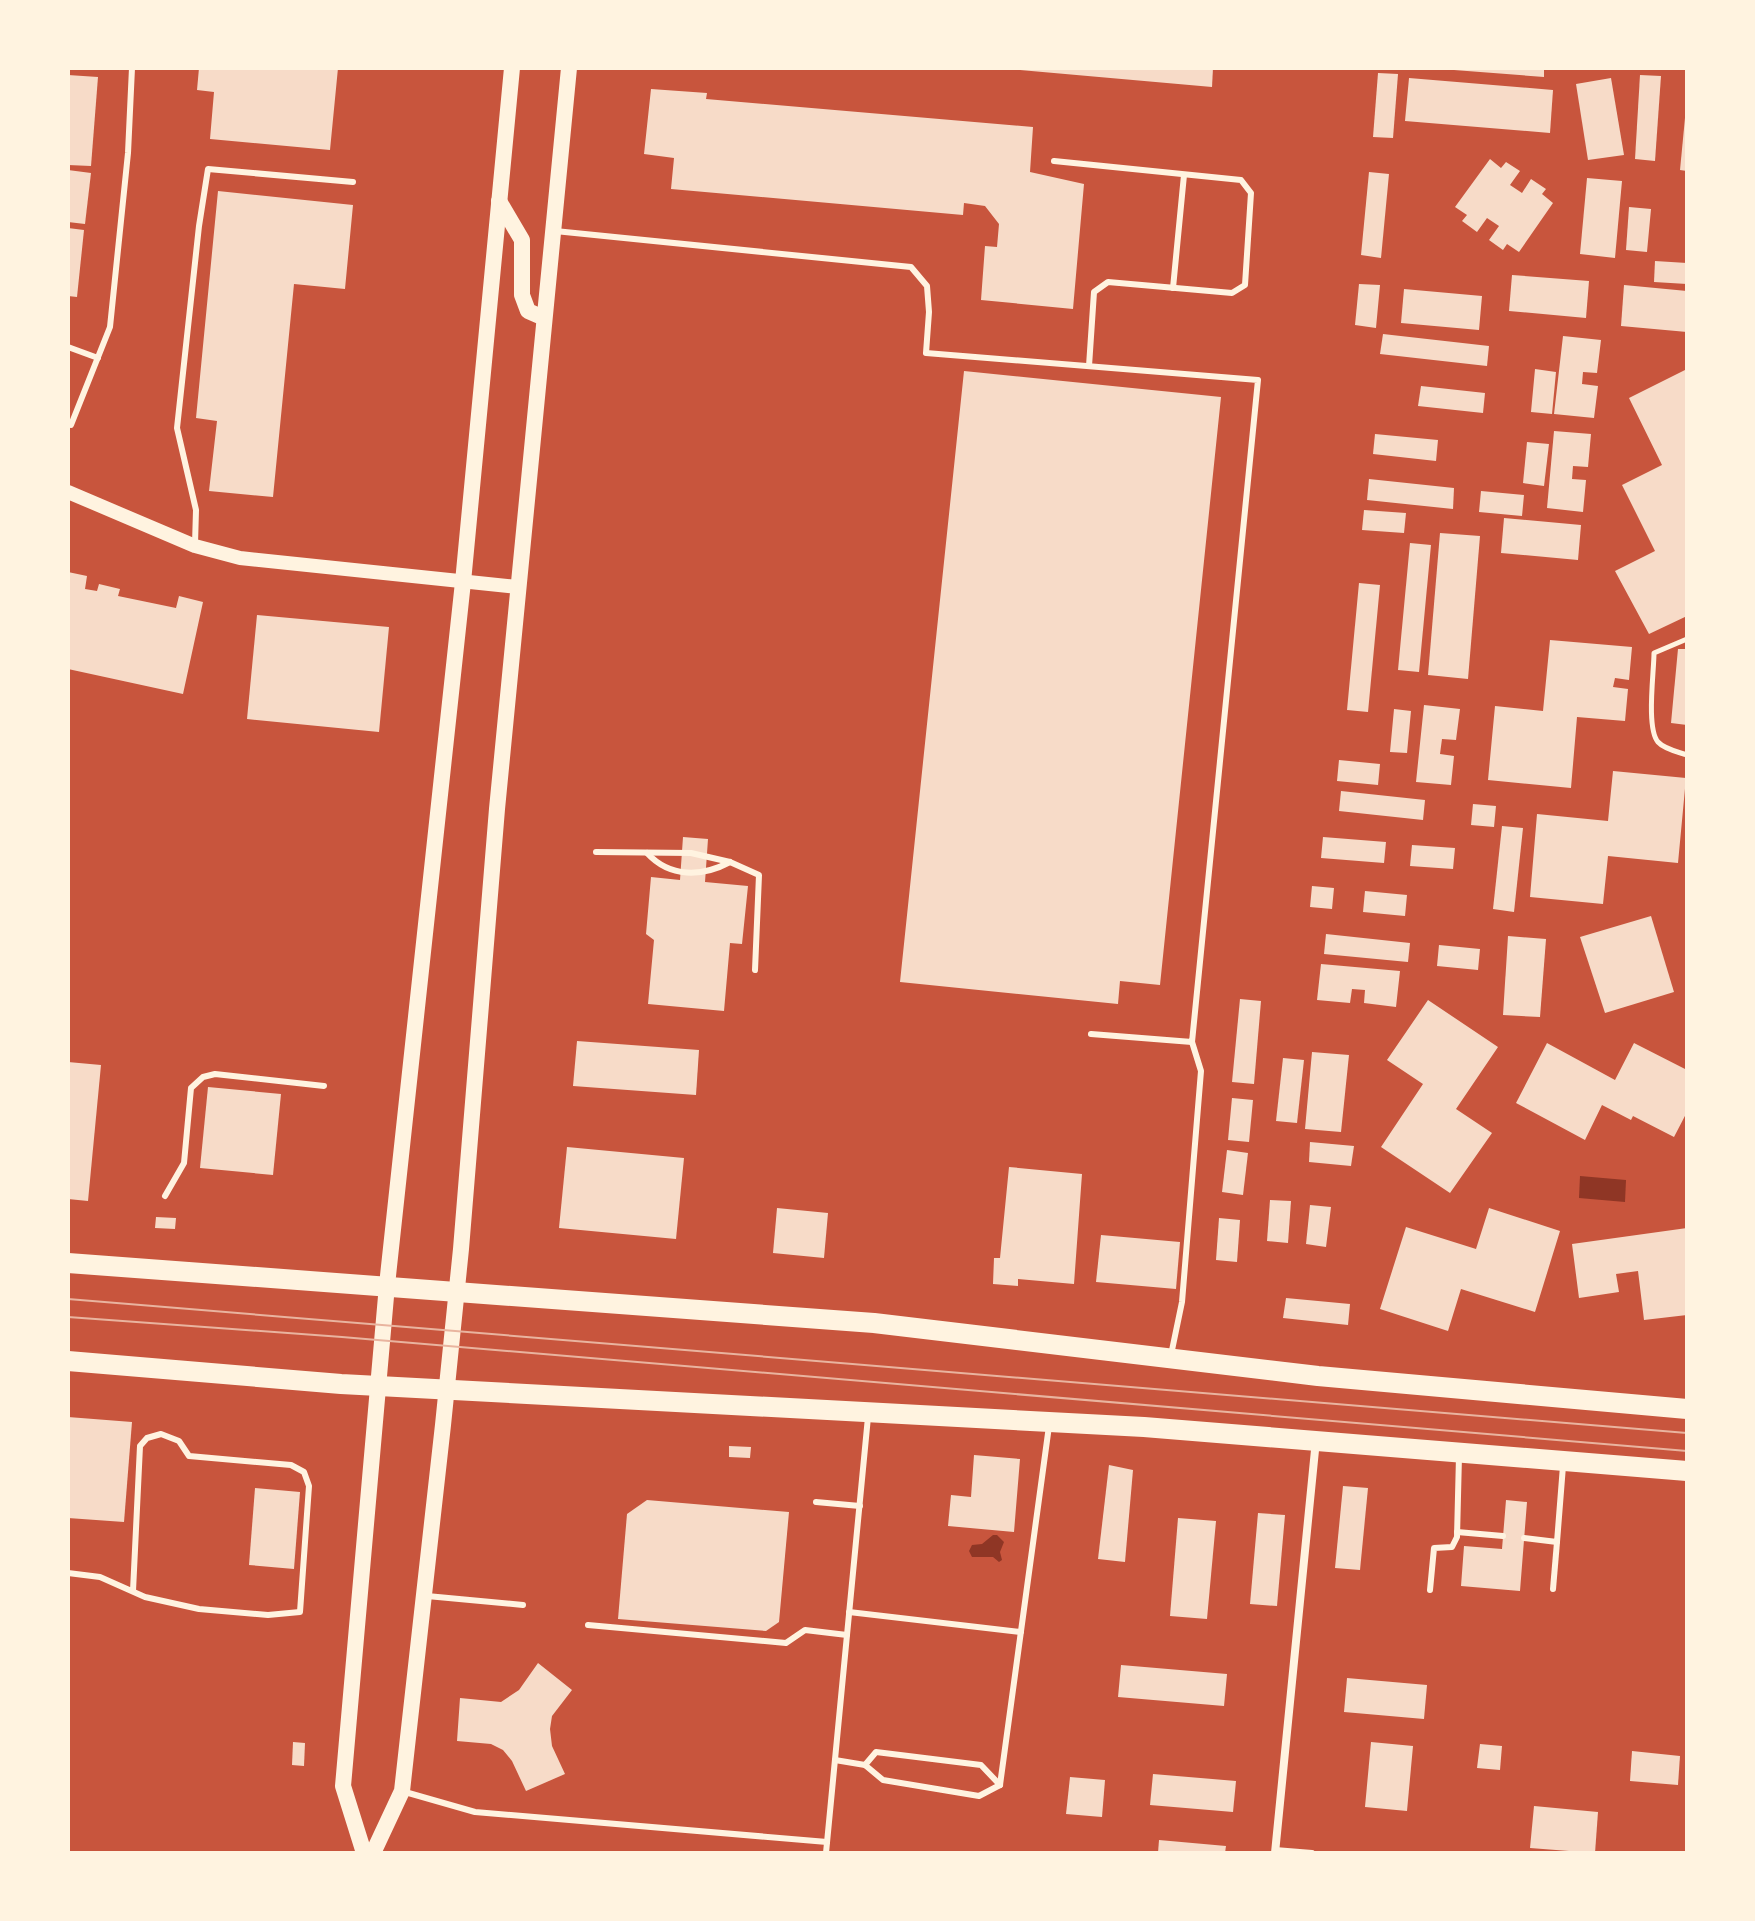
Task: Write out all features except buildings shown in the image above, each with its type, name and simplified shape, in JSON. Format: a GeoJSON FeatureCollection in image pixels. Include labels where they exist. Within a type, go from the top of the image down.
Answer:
{"type":"FeatureCollection","features":[{"type":"Feature","properties":{"kind":"main road"},"geometry":{"type":"LineString","coordinates":[[364,1853],[343,1786],[377,1386],[463,582],[512,68]]}},
{"type":"Feature","properties":{"kind":"main road"},"geometry":{"type":"LineString","coordinates":[[373,1853],[402,1791],[424,1595],[456,1290],[497,809],[569,68]]}},
{"type":"Feature","properties":{"kind":"main road"},"geometry":{"type":"LineString","coordinates":[[499,201],[522,240],[522,295],[528,311],[544,318]]}},
{"type":"Feature","properties":{"kind":"main road"},"geometry":{"type":"LineString","coordinates":[[68,1263],[874,1323],[1318,1376],[1687,1409]]}},
{"type":"Feature","properties":{"kind":"main road"},"geometry":{"type":"LineString","coordinates":[[68,1361],[377,1386],[1049,1422],[1316,1440],[1687,1471]]}},
{"type":"Feature","properties":{"kind":"street"},"geometry":{"type":"LineString","coordinates":[[68,492],[195,546],[240,558],[518,587]]}},
{"type":"Feature","properties":{"kind":"street"},"geometry":{"type":"LineString","coordinates":[[1275,1851],[1316,1440]]}},
{"type":"Feature","properties":{"kind":"lane"},"geometry":{"type":"LineString","coordinates":[[71,425],[110,327],[128,153],[132,68]]}},
{"type":"Feature","properties":{"kind":"lane"},"geometry":{"type":"LineString","coordinates":[[1054,161],[1241,180],[1251,193],[1245,285],[1232,293],[1108,282],[1094,292],[1089,366]]}},
{"type":"Feature","properties":{"kind":"lane"},"geometry":{"type":"LineString","coordinates":[[195,546],[196,510],[177,428],[208,169],[353,182]]}},
{"type":"Feature","properties":{"kind":"lane"},"geometry":{"type":"LineString","coordinates":[[1173,288],[1184,175]]}},
{"type":"Feature","properties":{"kind":"lane"},"geometry":{"type":"LineString","coordinates":[[553,231],[911,267],[927,286],[926,353],[1258,380],[1192,1042],[1201,1071],[1182,1302],[1171,1358]]}},
{"type":"Feature","properties":{"kind":"lane"},"geometry":{"type":"LineString","coordinates":[[68,347],[98,358]]}},
{"type":"Feature","properties":{"kind":"lane"},"geometry":{"type":"LineString","coordinates":[[596,852],[691,853],[730,862],[759,875],[755,970]]}},
{"type":"Feature","properties":{"kind":"lane"},"geometry":{"type":"LineString","coordinates":[[647,853],[657,864],[690,874],[711,872],[730,862]]}},
{"type":"Feature","properties":{"kind":"lane"},"geometry":{"type":"LineString","coordinates":[[1091,1034],[1192,1042]]}},
{"type":"Feature","properties":{"kind":"lane"},"geometry":{"type":"LineString","coordinates":[[165,1196],[184,1163],[191,1088],[195,1082],[215,1074],[324,1086]]}},
{"type":"Feature","properties":{"kind":"lane"},"geometry":{"type":"LineString","coordinates":[[826,1853],[869,1414]]}},
{"type":"Feature","properties":{"kind":"lane"},"geometry":{"type":"LineString","coordinates":[[1000,1785],[1049,1422]]}},
{"type":"Feature","properties":{"kind":"lane"},"geometry":{"type":"LineString","coordinates":[[68,1573],[100,1577],[145,1597],[199,1609],[268,1615],[300,1612],[309,1486],[304,1472],[291,1465],[189,1456],[179,1441],[161,1434],[147,1438],[140,1446],[133,1591]]}},
{"type":"Feature","properties":{"kind":"lane"},"geometry":{"type":"LineString","coordinates":[[1430,1590],[1434,1548],[1452,1547],[1457,1532],[1459,1452]]}},
{"type":"Feature","properties":{"kind":"lane"},"geometry":{"type":"LineString","coordinates":[[1553,1589],[1563,1460]]}},
{"type":"Feature","properties":{"kind":"lane"},"geometry":{"type":"LineString","coordinates":[[816,1502],[860,1506]]}},
{"type":"Feature","properties":{"kind":"lane"},"geometry":{"type":"LineString","coordinates":[[1457,1532],[1503,1536]]}},
{"type":"Feature","properties":{"kind":"lane"},"geometry":{"type":"LineString","coordinates":[[1524,1538],[1557,1542]]}},
{"type":"Feature","properties":{"kind":"lane"},"geometry":{"type":"LineString","coordinates":[[424,1595],[523,1605]]}},
{"type":"Feature","properties":{"kind":"lane"},"geometry":{"type":"LineString","coordinates":[[849,1612],[1021,1632]]}},
{"type":"Feature","properties":{"kind":"lane"},"geometry":{"type":"LineString","coordinates":[[588,1625],[786,1643],[805,1630],[847,1635]]}},
{"type":"Feature","properties":{"kind":"lane"},"geometry":{"type":"LineString","coordinates":[[865,1765],[876,1752],[981,1765],[1000,1785]]}},
{"type":"Feature","properties":{"kind":"lane"},"geometry":{"type":"LineString","coordinates":[[835,1760],[865,1765],[883,1780],[979,1796],[1000,1785]]}},
{"type":"Feature","properties":{"kind":"lane"},"geometry":{"type":"LineString","coordinates":[[402,1791],[475,1812],[827,1842]]}},
{"type":"Feature","properties":{"kind":"lane"},"geometry":{"type":"LineString","coordinates":[[1275,1851],[1312,1853]]}},
{"type":"Feature","properties":{"kind":"path"},"geometry":{"type":"LineString","coordinates":[[1687,639],[1654,653],[1652,722],[1654,737],[1659,745],[1687,755]]}},
{"type":"Feature","properties":{"kind":"shaded area"},"geometry":{"type":"Polygon","coordinates":[[[1580,1176],[1626,1180],[1625,1202],[1579,1198],[1580,1176]]]}},
{"type":"Feature","properties":{"kind":"shaded area"},"geometry":{"type":"Polygon","coordinates":[[[993,1535],[1004,1542],[1000,1552],[1002,1560],[972,1557],[969,1551],[972,1545],[982,1544],[993,1535]]]}},
{"type":"Feature","properties":{"kind":"tram line"},"geometry":{"type":"LineString","coordinates":[[68,1299],[1687,1433]]}},
{"type":"Feature","properties":{"kind":"tram line"},"geometry":{"type":"LineString","coordinates":[[68,1317],[342,1337],[1687,1451]]}}]}
